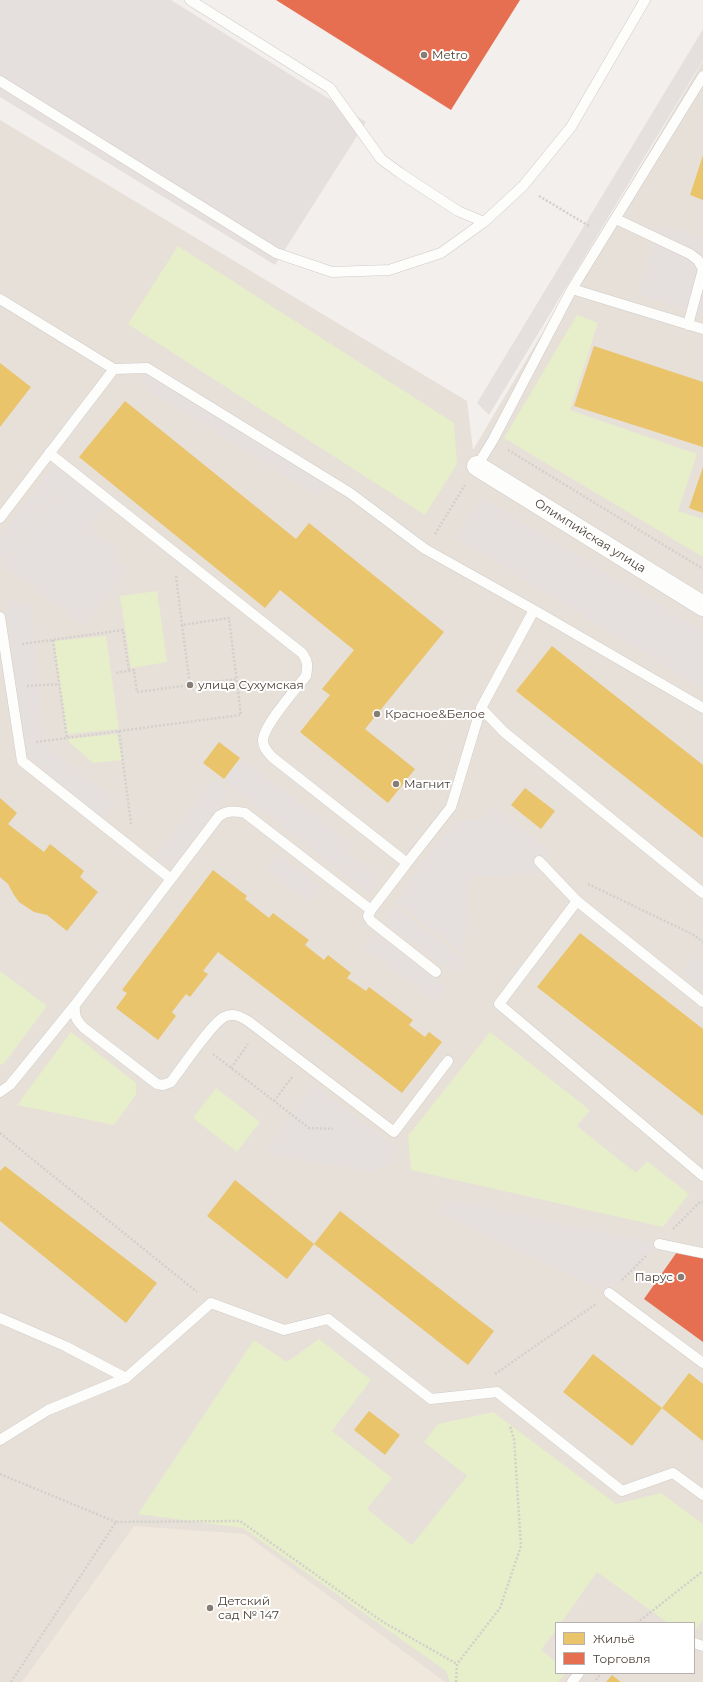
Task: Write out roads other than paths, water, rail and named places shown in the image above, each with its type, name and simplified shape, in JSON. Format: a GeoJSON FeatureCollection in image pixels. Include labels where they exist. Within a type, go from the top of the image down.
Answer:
{"type":"FeatureCollection","features":[{"type":"Feature","properties":{"kind":"street","name":"Олимпийская улица"},"geometry":{"type":"LineString","coordinates":[[477,466],[703,606]]}},
{"type":"Feature","properties":{"kind":"lane"},"geometry":{"type":"LineString","coordinates":[[190,0],[330,88],[381,159],[458,211],[484,222]]}},
{"type":"Feature","properties":{"kind":"lane"},"geometry":{"type":"LineString","coordinates":[[0,81],[276,253],[332,272],[389,270],[441,253],[484,222],[523,186],[571,127],[645,0]]}},
{"type":"Feature","properties":{"kind":"lane"},"geometry":{"type":"LineString","coordinates":[[477,466],[493,440],[572,289],[699,91],[703,76]]}},
{"type":"Feature","properties":{"kind":"lane"},"geometry":{"type":"LineString","coordinates":[[616,219],[690,254],[698,260],[703,269],[688,325]]}},
{"type":"Feature","properties":{"kind":"lane"},"geometry":{"type":"LineString","coordinates":[[572,289],[703,329]]}},
{"type":"Feature","properties":{"kind":"lane"},"geometry":{"type":"LineString","coordinates":[[0,299],[114,369],[147,368],[350,493],[426,549],[703,708]]}},
{"type":"Feature","properties":{"kind":"lane"},"geometry":{"type":"LineString","coordinates":[[0,518],[114,369]]}},
{"type":"Feature","properties":{"kind":"lane"},"geometry":{"type":"LineString","coordinates":[[49,453],[302,653],[307,660],[308,667],[306,676],[266,728],[263,740],[265,749],[272,757],[407,863]]}},
{"type":"Feature","properties":{"kind":"lane"},"geometry":{"type":"LineString","coordinates":[[436,972],[371,922],[368,916],[371,910],[451,807],[481,708],[534,610]]}},
{"type":"Feature","properties":{"kind":"lane"},"geometry":{"type":"LineString","coordinates":[[0,617],[22,761],[134,848],[171,879]]}},
{"type":"Feature","properties":{"kind":"lane"},"geometry":{"type":"LineString","coordinates":[[481,708],[504,732],[703,893]]}},
{"type":"Feature","properties":{"kind":"lane"},"geometry":{"type":"LineString","coordinates":[[0,1092],[10,1085],[75,1005],[219,816],[225,812],[234,811],[245,813],[371,910]]}},
{"type":"Feature","properties":{"kind":"lane"},"geometry":{"type":"LineString","coordinates":[[539,861],[577,901],[703,1002]]}},
{"type":"Feature","properties":{"kind":"lane"},"geometry":{"type":"LineString","coordinates":[[577,901],[499,1004],[703,1176]]}},
{"type":"Feature","properties":{"kind":"lane"},"geometry":{"type":"LineString","coordinates":[[75,1005],[74,1013],[77,1021],[84,1028],[157,1084],[164,1085],[170,1082],[214,1025],[225,1016],[236,1015],[248,1021],[394,1132],[448,1061]]}},
{"type":"Feature","properties":{"kind":"lane"},"geometry":{"type":"LineString","coordinates":[[659,1244],[703,1252]]}},
{"type":"Feature","properties":{"kind":"lane"},"geometry":{"type":"LineString","coordinates":[[608,1293],[703,1363]]}},
{"type":"Feature","properties":{"kind":"lane"},"geometry":{"type":"LineString","coordinates":[[0,1440],[48,1410],[126,1378],[211,1303],[284,1330],[328,1319],[432,1399],[497,1392],[622,1491],[673,1473],[703,1495]]}},
{"type":"Feature","properties":{"kind":"lane"},"geometry":{"type":"LineString","coordinates":[[0,1318],[65,1346],[126,1378]]}},
{"type":"Feature","properties":{"kind":"lane"},"geometry":{"type":"LineString","coordinates":[[572,1682],[578,1674]]}},
{"type":"Feature","properties":{"kind":"place","name":"Metro"},"geometry":{"type":"Point","coordinates":[424,55]}},
{"type":"Feature","properties":{"kind":"place","name":"улица Сухумская"},"geometry":{"type":"Point","coordinates":[190,685]}},
{"type":"Feature","properties":{"kind":"place","name":"Красное&Белое"},"geometry":{"type":"Point","coordinates":[377,714]}},
{"type":"Feature","properties":{"kind":"place","name":"Магнит"},"geometry":{"type":"Point","coordinates":[396,784]}},
{"type":"Feature","properties":{"kind":"place","name":"Парус"},"geometry":{"type":"Point","coordinates":[681,1277]}},
{"type":"Feature","properties":{"kind":"place","name":"Детский сад № 147"},"geometry":{"type":"Point","coordinates":[210,1608]}}]}
